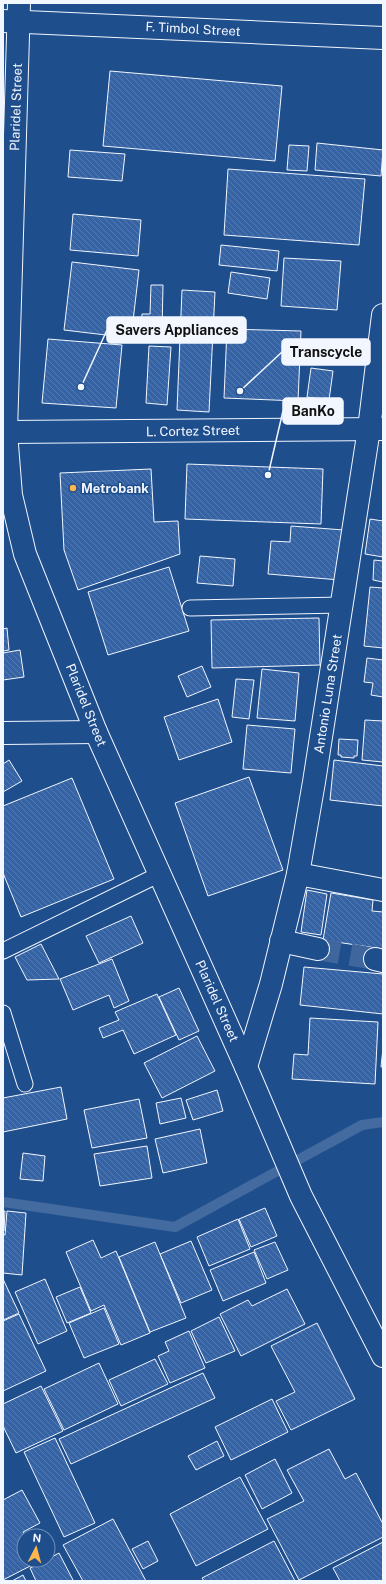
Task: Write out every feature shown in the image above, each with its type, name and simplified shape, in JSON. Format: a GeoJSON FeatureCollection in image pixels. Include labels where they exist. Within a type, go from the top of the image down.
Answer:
{"type":"FeatureCollection","features":[{"type":"Feature","properties":{"kind":"street","name":"F. Timbol Street"},"geometry":{"type":"LineString","coordinates":[[14,15],[383,38]]}},
{"type":"Feature","properties":{"kind":"street","name":"Plaridel Street"},"geometry":{"type":"LineString","coordinates":[[14,15],[4,432],[11,495],[25,554],[96,732],[246,1067],[301,1196],[383,1356]]}},
{"type":"Feature","properties":{"kind":"street","name":"Antonio Luna Street"},"geometry":{"type":"LineString","coordinates":[[246,1067],[271,984],[298,874],[342,605],[376,429],[383,315]]}},
{"type":"Feature","properties":{"kind":"street","name":"L. Cortez Street"},"geometry":{"type":"LineString","coordinates":[[4,432],[376,429]]}},
{"type":"Feature","properties":{"kind":"street"},"geometry":{"type":"LineString","coordinates":[[3,733],[96,732]]}},
{"type":"Feature","properties":{"kind":"street"},"geometry":{"type":"LineString","coordinates":[[298,874],[383,890]]}},
{"type":"Feature","properties":{"kind":"street"},"geometry":{"type":"LineString","coordinates":[[281,942],[318,949]]}},
{"type":"Feature","properties":{"kind":"lane"},"geometry":{"type":"LineString","coordinates":[[190,608],[342,605]]}},
{"type":"Feature","properties":{"kind":"lane"},"geometry":{"type":"LineString","coordinates":[[3,951],[160,874]]}},
{"type":"Feature","properties":{"kind":"lane"},"geometry":{"type":"LineString","coordinates":[[3,1014],[25,1084]]}},
{"type":"Feature","properties":{"kind":"building"},"geometry":{"type":"Polygon","coordinates":[[[110,71],[282,86],[275,161],[103,146],[110,71]]]}},
{"type":"Feature","properties":{"kind":"building"},"geometry":{"type":"Polygon","coordinates":[[[317,143],[383,150],[381,176],[315,170],[317,143]]]}},
{"type":"Feature","properties":{"kind":"building"},"geometry":{"type":"Polygon","coordinates":[[[289,145],[309,146],[307,171],[287,170],[289,145]]]}},
{"type":"Feature","properties":{"kind":"building"},"geometry":{"type":"Polygon","coordinates":[[[70,150],[125,154],[122,181],[68,177],[70,150]]]}},
{"type":"Feature","properties":{"kind":"building"},"geometry":{"type":"Polygon","coordinates":[[[228,169],[365,179],[359,245],[224,235],[228,169]]]}},
{"type":"Feature","properties":{"kind":"building"},"geometry":{"type":"Polygon","coordinates":[[[73,214],[141,220],[138,256],[70,250],[73,214]]]}},
{"type":"Feature","properties":{"kind":"building"},"geometry":{"type":"Polygon","coordinates":[[[221,245],[279,251],[277,271],[219,265],[221,245]]]}},
{"type":"Feature","properties":{"kind":"building"},"geometry":{"type":"Polygon","coordinates":[[[284,258],[341,261],[337,310],[281,306],[284,258]]]}},
{"type":"Feature","properties":{"kind":"building"},"geometry":{"type":"Polygon","coordinates":[[[72,262],[139,270],[131,338],[64,330],[72,262]]]}},
{"type":"Feature","properties":{"kind":"building"},"geometry":{"type":"Polygon","coordinates":[[[231,272],[270,278],[267,299],[228,293],[231,272]]]}},
{"type":"Feature","properties":{"kind":"building"},"geometry":{"type":"Polygon","coordinates":[[[151,285],[163,285],[162,331],[141,331],[142,314],[150,314],[151,285]]]}},
{"type":"Feature","properties":{"kind":"building"},"geometry":{"type":"Polygon","coordinates":[[[182,290],[215,292],[209,412],[177,410],[182,290]]]}},
{"type":"Feature","properties":{"kind":"building"},"geometry":{"type":"Polygon","coordinates":[[[227,329],[301,331],[298,401],[224,398],[227,329]]]}},
{"type":"Feature","properties":{"kind":"building"},"geometry":{"type":"Polygon","coordinates":[[[48,339],[122,345],[116,408],[42,403],[48,339]]]}},
{"type":"Feature","properties":{"kind":"building"},"geometry":{"type":"Polygon","coordinates":[[[149,346],[171,347],[167,405],[146,403],[149,346]]]}},
{"type":"Feature","properties":{"kind":"building"},"geometry":{"type":"Polygon","coordinates":[[[311,368],[333,371],[329,400],[307,397],[311,368]]]}},
{"type":"Feature","properties":{"kind":"building"},"geometry":{"type":"Polygon","coordinates":[[[187,464],[323,469],[321,524],[185,519],[187,464]]]}},
{"type":"Feature","properties":{"kind":"building"},"geometry":{"type":"Polygon","coordinates":[[[151,469],[154,522],[178,521],[180,554],[78,590],[64,550],[60,473],[151,469]]]}},
{"type":"Feature","properties":{"kind":"building"},"geometry":{"type":"Polygon","coordinates":[[[370,519],[383,521],[383,557],[365,554],[370,519]]]}},
{"type":"Feature","properties":{"kind":"building"},"geometry":{"type":"Polygon","coordinates":[[[291,526],[344,530],[340,580],[268,574],[271,541],[290,542],[291,526]]]}},
{"type":"Feature","properties":{"kind":"building"},"geometry":{"type":"Polygon","coordinates":[[[200,556],[235,559],[233,586],[197,583],[200,556]]]}},
{"type":"Feature","properties":{"kind":"building"},"geometry":{"type":"Polygon","coordinates":[[[374,560],[383,561],[383,582],[373,580],[374,560]]]}},
{"type":"Feature","properties":{"kind":"building"},"geometry":{"type":"Polygon","coordinates":[[[169,567],[189,631],[108,655],[88,592],[169,567]]]}},
{"type":"Feature","properties":{"kind":"building"},"geometry":{"type":"Polygon","coordinates":[[[370,587],[383,588],[383,648],[364,646],[370,587]]]}},
{"type":"Feature","properties":{"kind":"building"},"geometry":{"type":"Polygon","coordinates":[[[319,618],[320,665],[212,668],[211,620],[319,618]]]}},
{"type":"Feature","properties":{"kind":"building"},"geometry":{"type":"Polygon","coordinates":[[[7,628],[9,650],[3,651],[3,629],[7,628]]]}},
{"type":"Feature","properties":{"kind":"building"},"geometry":{"type":"Polygon","coordinates":[[[20,650],[24,677],[3,680],[3,653],[20,650]]]}},
{"type":"Feature","properties":{"kind":"building"},"geometry":{"type":"Polygon","coordinates":[[[367,658],[383,660],[383,697],[371,695],[373,683],[364,682],[367,658]]]}},
{"type":"Feature","properties":{"kind":"building"},"geometry":{"type":"Polygon","coordinates":[[[202,666],[211,687],[187,697],[178,676],[202,666]]]}},
{"type":"Feature","properties":{"kind":"building"},"geometry":{"type":"Polygon","coordinates":[[[262,669],[299,673],[295,721],[257,718],[262,669]]]}},
{"type":"Feature","properties":{"kind":"building"},"geometry":{"type":"Polygon","coordinates":[[[236,679],[254,680],[249,719],[232,717],[236,679]]]}},
{"type":"Feature","properties":{"kind":"building"},"geometry":{"type":"Polygon","coordinates":[[[218,699],[232,742],[179,760],[164,717],[218,699]]]}},
{"type":"Feature","properties":{"kind":"building"},"geometry":{"type":"Polygon","coordinates":[[[365,720],[383,721],[383,762],[362,760],[365,720]]]}},
{"type":"Feature","properties":{"kind":"building"},"geometry":{"type":"Polygon","coordinates":[[[247,725],[295,729],[291,773],[243,769],[247,725]]]}},
{"type":"Feature","properties":{"kind":"building"},"geometry":{"type":"Polygon","coordinates":[[[339,739],[358,740],[357,756],[354,756],[354,758],[341,757],[341,755],[338,755],[339,739]]]}},
{"type":"Feature","properties":{"kind":"building"},"geometry":{"type":"Polygon","coordinates":[[[9,760],[22,781],[3,792],[3,764],[9,760]]]}},
{"type":"Feature","properties":{"kind":"building"},"geometry":{"type":"Polygon","coordinates":[[[334,760],[383,766],[383,806],[330,800],[334,760]]]}},
{"type":"Feature","properties":{"kind":"building"},"geometry":{"type":"Polygon","coordinates":[[[249,777],[283,870],[208,896],[175,803],[249,777]]]}},
{"type":"Feature","properties":{"kind":"building"},"geometry":{"type":"Polygon","coordinates":[[[72,778],[114,879],[21,917],[3,873],[3,806],[72,778]]]}},
{"type":"Feature","properties":{"kind":"building"},"geometry":{"type":"Polygon","coordinates":[[[307,890],[327,894],[321,935],[301,932],[307,890]]]}},
{"type":"Feature","properties":{"kind":"building"},"geometry":{"type":"Polygon","coordinates":[[[331,893],[373,900],[372,911],[383,912],[383,949],[323,940],[331,893]]]}},
{"type":"Feature","properties":{"kind":"building"},"geometry":{"type":"Polygon","coordinates":[[[131,916],[143,943],[99,963],[86,936],[131,916]]]}},
{"type":"Feature","properties":{"kind":"building"},"geometry":{"type":"Polygon","coordinates":[[[41,944],[59,979],[27,980],[15,957],[41,944]]]}},
{"type":"Feature","properties":{"kind":"building"},"geometry":{"type":"Polygon","coordinates":[[[112,959],[129,1001],[114,1008],[109,995],[73,1010],[60,979],[112,959]]]}},
{"type":"Feature","properties":{"kind":"building"},"geometry":{"type":"Polygon","coordinates":[[[304,967],[383,974],[383,1014],[300,1005],[304,967]]]}},
{"type":"Feature","properties":{"kind":"building"},"geometry":{"type":"Polygon","coordinates":[[[179,988],[199,1031],[179,1040],[159,997],[179,988]]]}},
{"type":"Feature","properties":{"kind":"building"},"geometry":{"type":"Polygon","coordinates":[[[157,994],[176,1035],[134,1054],[123,1030],[103,1038],[99,1028],[119,1020],[115,1012],[157,994]]]}},
{"type":"Feature","properties":{"kind":"building"},"geometry":{"type":"Polygon","coordinates":[[[310,1018],[378,1022],[375,1084],[292,1079],[294,1054],[308,1055],[310,1018]]]}},
{"type":"Feature","properties":{"kind":"building"},"geometry":{"type":"Polygon","coordinates":[[[197,1036],[215,1071],[162,1098],[144,1063],[197,1036]]]}},
{"type":"Feature","properties":{"kind":"building"},"geometry":{"type":"Polygon","coordinates":[[[383,1048],[383,1067],[381,1067],[383,1048]]]}},
{"type":"Feature","properties":{"kind":"building"},"geometry":{"type":"Polygon","coordinates":[[[61,1087],[67,1119],[3,1132],[3,1098],[61,1087]]]}},
{"type":"Feature","properties":{"kind":"building"},"geometry":{"type":"Polygon","coordinates":[[[217,1090],[223,1111],[193,1120],[186,1100],[217,1090]]]}},
{"type":"Feature","properties":{"kind":"building"},"geometry":{"type":"Polygon","coordinates":[[[181,1098],[186,1118],[160,1124],[156,1103],[181,1098]]]}},
{"type":"Feature","properties":{"kind":"building"},"geometry":{"type":"Polygon","coordinates":[[[139,1099],[147,1138],[92,1148],[84,1110],[139,1099]]]}},
{"type":"Feature","properties":{"kind":"building"},"geometry":{"type":"Polygon","coordinates":[[[200,1129],[207,1163],[163,1173],[155,1139],[200,1129]]]}},
{"type":"Feature","properties":{"kind":"building"},"geometry":{"type":"Polygon","coordinates":[[[147,1146],[152,1178],[100,1186],[94,1154],[147,1146]]]}},
{"type":"Feature","properties":{"kind":"building"},"geometry":{"type":"Polygon","coordinates":[[[23,1153],[45,1156],[43,1181],[20,1179],[23,1153]]]}},
{"type":"Feature","properties":{"kind":"building"},"geometry":{"type":"Polygon","coordinates":[[[265,1208],[277,1236],[251,1247],[239,1219],[265,1208]]]}},
{"type":"Feature","properties":{"kind":"building"},"geometry":{"type":"Polygon","coordinates":[[[3,1211],[5,1211],[4,1231],[3,1231],[3,1211]]]}},
{"type":"Feature","properties":{"kind":"building"},"geometry":{"type":"Polygon","coordinates":[[[7,1211],[26,1213],[22,1275],[3,1273],[3,1234],[5,1235],[7,1211]]]}},
{"type":"Feature","properties":{"kind":"building"},"geometry":{"type":"Polygon","coordinates":[[[238,1219],[250,1249],[209,1266],[197,1237],[238,1219]]]}},
{"type":"Feature","properties":{"kind":"building"},"geometry":{"type":"Polygon","coordinates":[[[93,1240],[101,1258],[116,1251],[150,1333],[121,1345],[104,1305],[91,1311],[66,1252],[93,1240]]]}},
{"type":"Feature","properties":{"kind":"building"},"geometry":{"type":"Polygon","coordinates":[[[191,1241],[212,1290],[181,1303],[160,1254],[191,1241]]]}},
{"type":"Feature","properties":{"kind":"building"},"geometry":{"type":"Polygon","coordinates":[[[155,1242],[186,1318],[150,1332],[119,1257],[155,1242]]]}},
{"type":"Feature","properties":{"kind":"building"},"geometry":{"type":"Polygon","coordinates":[[[275,1242],[288,1270],[267,1279],[254,1250],[275,1242]]]}},
{"type":"Feature","properties":{"kind":"building"},"geometry":{"type":"Polygon","coordinates":[[[254,1252],[266,1283],[223,1301],[210,1270],[254,1252]]]}},
{"type":"Feature","properties":{"kind":"building"},"geometry":{"type":"Polygon","coordinates":[[[3,1279],[19,1313],[3,1320],[3,1279]]]}},
{"type":"Feature","properties":{"kind":"building"},"geometry":{"type":"Polygon","coordinates":[[[45,1279],[67,1331],[38,1344],[15,1292],[45,1279]]]}},
{"type":"Feature","properties":{"kind":"building"},"geometry":{"type":"Polygon","coordinates":[[[80,1287],[91,1313],[67,1323],[56,1297],[80,1287]]]}},
{"type":"Feature","properties":{"kind":"building"},"geometry":{"type":"Polygon","coordinates":[[[287,1289],[305,1324],[241,1356],[220,1314],[248,1300],[252,1306],[287,1289]]]}},
{"type":"Feature","properties":{"kind":"building"},"geometry":{"type":"Polygon","coordinates":[[[104,1308],[119,1344],[84,1358],[69,1323],[104,1308]]]}},
{"type":"Feature","properties":{"kind":"building"},"geometry":{"type":"Polygon","coordinates":[[[19,1314],[46,1371],[3,1391],[3,1321],[19,1314]]]}},
{"type":"Feature","properties":{"kind":"building"},"geometry":{"type":"Polygon","coordinates":[[[219,1317],[235,1351],[206,1363],[191,1331],[219,1317]]]}},
{"type":"Feature","properties":{"kind":"building"},"geometry":{"type":"Polygon","coordinates":[[[317,1323],[355,1399],[291,1430],[276,1401],[295,1392],[271,1346],[317,1323]]]}},
{"type":"Feature","properties":{"kind":"building"},"geometry":{"type":"Polygon","coordinates":[[[189,1331],[205,1368],[170,1383],[158,1356],[169,1351],[165,1342],[189,1331]]]}},
{"type":"Feature","properties":{"kind":"building"},"geometry":{"type":"Polygon","coordinates":[[[155,1359],[168,1384],[121,1406],[109,1380],[155,1359]]]}},
{"type":"Feature","properties":{"kind":"building"},"geometry":{"type":"Polygon","coordinates":[[[99,1363],[118,1404],[64,1430],[44,1389],[99,1363]]]}},
{"type":"Feature","properties":{"kind":"building"},"geometry":{"type":"Polygon","coordinates":[[[203,1373],[215,1398],[71,1464],[59,1439],[203,1373]]]}},
{"type":"Feature","properties":{"kind":"building"},"geometry":{"type":"Polygon","coordinates":[[[41,1386],[63,1431],[16,1453],[3,1426],[3,1404],[41,1386]]]}},
{"type":"Feature","properties":{"kind":"building"},"geometry":{"type":"Polygon","coordinates":[[[272,1399],[288,1432],[231,1460],[215,1427],[272,1399]]]}},
{"type":"Feature","properties":{"kind":"building"},"geometry":{"type":"Polygon","coordinates":[[[55,1438],[95,1523],[64,1537],[24,1452],[55,1438]]]}},
{"type":"Feature","properties":{"kind":"building"},"geometry":{"type":"Polygon","coordinates":[[[217,1441],[224,1456],[196,1470],[188,1456],[217,1441]]]}},
{"type":"Feature","properties":{"kind":"building"},"geometry":{"type":"Polygon","coordinates":[[[329,1449],[345,1479],[356,1473],[383,1524],[383,1537],[299,1580],[267,1519],[304,1501],[287,1470],[329,1449]]]}},
{"type":"Feature","properties":{"kind":"building"},"geometry":{"type":"Polygon","coordinates":[[[275,1459],[292,1493],[262,1509],[245,1475],[275,1459]]]}},
{"type":"Feature","properties":{"kind":"building"},"geometry":{"type":"Polygon","coordinates":[[[240,1477],[268,1529],[196,1566],[170,1514],[240,1477]]]}},
{"type":"Feature","properties":{"kind":"building"},"geometry":{"type":"Polygon","coordinates":[[[22,1490],[40,1523],[31,1528],[16,1528],[16,1568],[26,1568],[3,1580],[3,1500],[22,1490]]]}},
{"type":"Feature","properties":{"kind":"building"},"geometry":{"type":"Polygon","coordinates":[[[113,1519],[146,1581],[83,1581],[63,1545],[113,1519]]]}},
{"type":"Feature","properties":{"kind":"building"},"geometry":{"type":"Polygon","coordinates":[[[148,1541],[158,1561],[143,1569],[132,1549],[148,1541]]]}},
{"type":"Feature","properties":{"kind":"building"},"geometry":{"type":"Polygon","coordinates":[[[274,1541],[295,1581],[204,1581],[202,1578],[274,1541]]]}},
{"type":"Feature","properties":{"kind":"building"},"geometry":{"type":"Polygon","coordinates":[[[383,1542],[383,1581],[340,1581],[333,1568],[383,1542]]]}},
{"type":"Feature","properties":{"kind":"building"},"geometry":{"type":"Polygon","coordinates":[[[59,1553],[73,1580],[36,1581],[30,1568],[56,1568],[56,1555],[59,1553]]]}},
{"type":"Feature","properties":{"kind":"building"},"geometry":{"type":"Polygon","coordinates":[[[23,1575],[26,1581],[12,1581],[23,1575]]]}},
{"type":"Feature","properties":{"kind":"waterway"},"geometry":{"type":"LineString","coordinates":[[3,1202],[175,1227],[362,1125],[383,1122]]}},
{"type":"Feature","properties":{"kind":"tunnel"},"geometry":{"type":"LineString","coordinates":[[318,949],[375,959]]}},
{"type":"Feature","properties":{"kind":"place","name":"Savers Appliances"},"geometry":{"type":"Point","coordinates":[81,387]}},
{"type":"Feature","properties":{"kind":"place","name":"Transcycle"},"geometry":{"type":"Point","coordinates":[240,391]}},
{"type":"Feature","properties":{"kind":"place","name":"BanKo"},"geometry":{"type":"Point","coordinates":[268,475]}},
{"type":"Feature","properties":{"kind":"place","name":"Metrobank"},"geometry":{"type":"Point","coordinates":[73,488]}}]}
